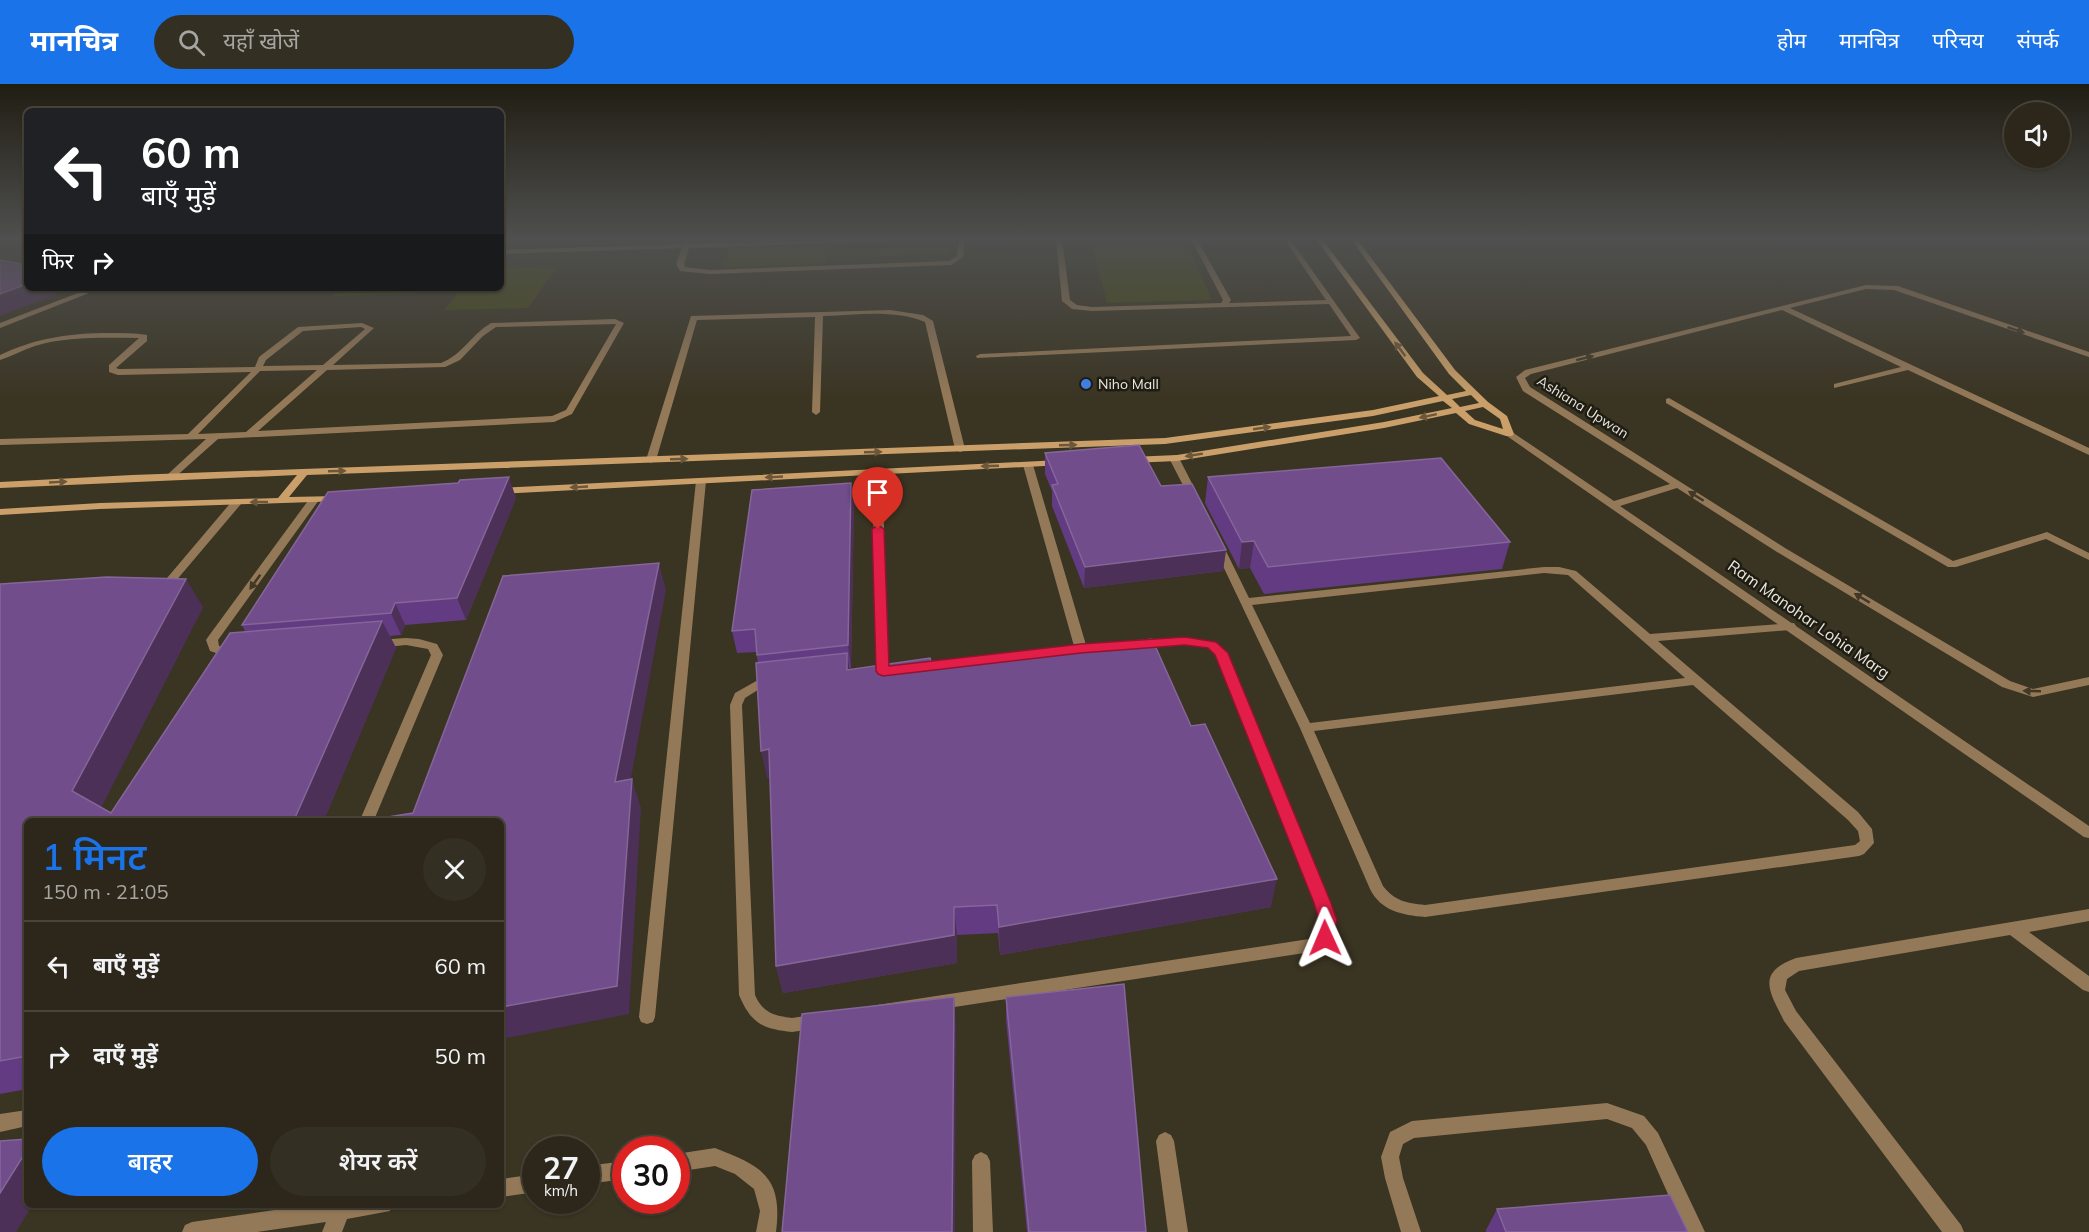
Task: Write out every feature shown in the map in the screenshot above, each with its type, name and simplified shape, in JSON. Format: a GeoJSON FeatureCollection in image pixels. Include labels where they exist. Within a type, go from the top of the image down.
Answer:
{"type":"FeatureCollection","features":[{"type":"Feature","properties":{"kind":"street"},"geometry":{"type":"LineString","coordinates":[[0,326],[86,293]]}},
{"type":"Feature","properties":{"kind":"street"},"geometry":{"type":"LineString","coordinates":[[1065,293],[1066,301],[1075,307],[1092,309],[1329,302]]}},
{"type":"Feature","properties":{"kind":"street"},"geometry":{"type":"LineString","coordinates":[[1223,293],[1227,300],[1223,305]]}},
{"type":"Feature","properties":{"kind":"street"},"geometry":{"type":"LineString","coordinates":[[980,356],[1356,338],[1323,293]]}},
{"type":"Feature","properties":{"kind":"street","name":"Ram Manohar Lohia Marg"},"geometry":{"type":"LineString","coordinates":[[1359,293],[1420,375],[1472,423],[1509,434],[1615,504],[2089,832]]}},
{"type":"Feature","properties":{"kind":"street","name":"Ram Manohar Lohia Marg"},"geometry":{"type":"LineString","coordinates":[[1393,293],[1452,372],[1485,404],[1504,418],[1509,434]]}},
{"type":"Feature","properties":{"kind":"street","name":"Ashiana Upwan"},"geometry":{"type":"LineString","coordinates":[[1844,293],[1528,372],[1520,377],[1521,383],[1781,550],[2006,684],[2034,693],[2089,681]]}},
{"type":"Feature","properties":{"kind":"street","name":"Ashiana Upwan"},"geometry":{"type":"LineString","coordinates":[[1908,293],[2089,355]]}},
{"type":"Feature","properties":{"kind":"street"},"geometry":{"type":"LineString","coordinates":[[1783,308],[2089,452]]}},
{"type":"Feature","properties":{"kind":"street"},"geometry":{"type":"LineString","coordinates":[[651,460],[694,318],[890,312],[914,315],[930,321],[960,449]]}},
{"type":"Feature","properties":{"kind":"street"},"geometry":{"type":"LineString","coordinates":[[816,412],[819,314]]}},
{"type":"Feature","properties":{"kind":"street"},"geometry":{"type":"LineString","coordinates":[[0,358],[30,345],[61,337],[86,335],[144,337],[112,367],[112,370],[118,372],[451,363],[459,358],[482,331],[494,325],[615,321],[620,323],[569,412],[554,419],[249,435],[0,442]]}},
{"type":"Feature","properties":{"kind":"street"},"geometry":{"type":"LineString","coordinates":[[190,437],[258,369],[262,359],[301,329],[363,325],[370,328],[249,435]]}},
{"type":"Feature","properties":{"kind":"street"},"geometry":{"type":"LineString","coordinates":[[1837,387],[1911,367]]}},
{"type":"Feature","properties":{"kind":"street"},"geometry":{"type":"LineString","coordinates":[[0,485],[1165,441],[1373,413],[1472,392]]}},
{"type":"Feature","properties":{"kind":"street"},"geometry":{"type":"LineString","coordinates":[[1669,401],[1952,565],[2047,535],[2089,556]]}},
{"type":"Feature","properties":{"kind":"street"},"geometry":{"type":"LineString","coordinates":[[1118,460],[1174,458],[1384,425],[1485,404]]}},
{"type":"Feature","properties":{"kind":"street"},"geometry":{"type":"LineString","coordinates":[[170,477],[215,436]]}},
{"type":"Feature","properties":{"kind":"street"},"geometry":{"type":"LineString","coordinates":[[814,454],[814,474]]}},
{"type":"Feature","properties":{"kind":"street"},"geometry":{"type":"LineString","coordinates":[[1174,458],[1197,504]]}},
{"type":"Feature","properties":{"kind":"street"},"geometry":{"type":"LineString","coordinates":[[490,491],[1073,463]]}},
{"type":"Feature","properties":{"kind":"street"},"geometry":{"type":"LineString","coordinates":[[1028,465],[1081,648]]}},
{"type":"Feature","properties":{"kind":"street"},"geometry":{"type":"LineString","coordinates":[[877,471],[883,671]]}},
{"type":"Feature","properties":{"kind":"street"},"geometry":{"type":"LineString","coordinates":[[281,501],[304,472]]}},
{"type":"Feature","properties":{"kind":"street"},"geometry":{"type":"LineString","coordinates":[[647,1017],[701,481]]}},
{"type":"Feature","properties":{"kind":"street"},"geometry":{"type":"LineString","coordinates":[[1615,504],[1678,485]]}},
{"type":"Feature","properties":{"kind":"street"},"geometry":{"type":"LineString","coordinates":[[0,512],[100,506],[349,498]]}},
{"type":"Feature","properties":{"kind":"street"},"geometry":{"type":"LineString","coordinates":[[248,654],[224,653],[214,648],[212,640],[314,500]]}},
{"type":"Feature","properties":{"kind":"street"},"geometry":{"type":"LineString","coordinates":[[159,587],[237,502]]}},
{"type":"Feature","properties":{"kind":"street"},"geometry":{"type":"LineString","coordinates":[[1212,534],[1247,602],[1306,728],[1377,889],[1386,902],[1404,909],[1425,911],[1847,852],[1858,850],[1867,843],[1864,829],[1853,816],[1572,573],[1559,570],[1247,602]]}},
{"type":"Feature","properties":{"kind":"street"},"geometry":{"type":"LineString","coordinates":[[1649,638],[1790,626]]}},
{"type":"Feature","properties":{"kind":"street"},"geometry":{"type":"LineString","coordinates":[[1200,641],[1212,645],[1221,653],[1323,903],[1328,920],[1325,938],[1311,945],[792,1024],[769,1023],[752,1011],[747,995],[736,705],[739,696],[758,684],[1081,648],[1200,641]]}},
{"type":"Feature","properties":{"kind":"street"},"geometry":{"type":"LineString","coordinates":[[364,645],[417,642],[433,647],[437,655],[368,818]]}},
{"type":"Feature","properties":{"kind":"street"},"geometry":{"type":"LineString","coordinates":[[1306,728],[1698,680]]}},
{"type":"Feature","properties":{"kind":"street"},"geometry":{"type":"LineString","coordinates":[[1954,1232],[1790,1016],[1777,990],[1779,975],[1796,965],[2089,915]]}},
{"type":"Feature","properties":{"kind":"street"},"geometry":{"type":"LineString","coordinates":[[2012,928],[2089,985]]}},
{"type":"Feature","properties":{"kind":"street"},"geometry":{"type":"LineString","coordinates":[[1411,1232],[1394,1178],[1390,1157],[1396,1138],[1412,1130],[1606,1111],[1638,1122],[1652,1139],[1695,1232]]}},
{"type":"Feature","properties":{"kind":"street"},"geometry":{"type":"LineString","coordinates":[[0,1123],[24,1119]]}},
{"type":"Feature","properties":{"kind":"street"},"geometry":{"type":"LineString","coordinates":[[1165,1141],[1178,1232]]}},
{"type":"Feature","properties":{"kind":"street"},"geometry":{"type":"LineString","coordinates":[[690,1160],[715,1157],[741,1167],[762,1184],[769,1211],[766,1232]]}},
{"type":"Feature","properties":{"kind":"street"},"geometry":{"type":"LineString","coordinates":[[981,1161],[983,1232]]}},
{"type":"Feature","properties":{"kind":"street"},"geometry":{"type":"LineString","coordinates":[[504,1188],[522,1185]]}},
{"type":"Feature","properties":{"kind":"street"},"geometry":{"type":"LineString","coordinates":[[192,1232],[354,1208]]}},
{"type":"Feature","properties":{"kind":"street"},"geometry":{"type":"LineString","coordinates":[[332,1232],[340,1210]]}},
{"type":"Feature","properties":{"kind":"green space"},"geometry":{"type":"Polygon","coordinates":[[[336,293],[441,293],[333,296],[336,293]]]}},
{"type":"Feature","properties":{"kind":"green space"},"geometry":{"type":"Polygon","coordinates":[[[459,293],[539,293],[528,308],[444,310],[459,293]]]}},
{"type":"Feature","properties":{"kind":"green space"},"geometry":{"type":"Polygon","coordinates":[[[1104,293],[1209,293],[1212,300],[1107,303],[1104,293]]]}},
{"type":"Feature","properties":{"kind":"building"},"geometry":{"type":"Polygon","coordinates":[[[1139,445],[1161,486],[1192,484],[1226,550],[1085,567],[1052,485],[1058,484],[1045,453],[1139,445]]]}},
{"type":"Feature","properties":{"kind":"building"},"geometry":{"type":"Polygon","coordinates":[[[1441,458],[1510,542],[1268,567],[1254,541],[1242,542],[1208,477],[1441,458]]]}},
{"type":"Feature","properties":{"kind":"building"},"geometry":{"type":"Polygon","coordinates":[[[509,477],[457,598],[395,603],[391,613],[242,625],[328,492],[509,477]]]}},
{"type":"Feature","properties":{"kind":"building"},"geometry":{"type":"Polygon","coordinates":[[[851,483],[848,645],[757,655],[755,629],[732,631],[752,490],[851,483]]]}},
{"type":"Feature","properties":{"kind":"building"},"geometry":{"type":"Polygon","coordinates":[[[659,563],[615,782],[632,779],[617,986],[504,1006],[504,818],[382,818],[413,813],[503,576],[659,563]]]}},
{"type":"Feature","properties":{"kind":"building"},"geometry":{"type":"Polygon","coordinates":[[[107,577],[186,579],[72,791],[111,813],[230,633],[382,621],[295,818],[24,818],[24,1057],[0,1061],[0,584],[107,577]]]}},
{"type":"Feature","properties":{"kind":"building"},"geometry":{"type":"Polygon","coordinates":[[[1152,639],[1191,726],[1205,724],[1277,879],[999,927],[997,905],[954,907],[954,935],[776,966],[769,749],[761,751],[756,663],[847,653],[847,670],[930,658],[933,669],[1152,639]]]}},
{"type":"Feature","properties":{"kind":"building"},"geometry":{"type":"Polygon","coordinates":[[[1124,984],[1146,1232],[1029,1232],[1006,997],[1124,984]]]}},
{"type":"Feature","properties":{"kind":"building"},"geometry":{"type":"Polygon","coordinates":[[[954,997],[952,1232],[782,1232],[802,1014],[954,997]]]}},
{"type":"Feature","properties":{"kind":"building"},"geometry":{"type":"Polygon","coordinates":[[[24,1139],[24,1155],[0,1193],[0,1141],[24,1139]]]}},
{"type":"Feature","properties":{"kind":"building"},"geometry":{"type":"Polygon","coordinates":[[[1670,1195],[1688,1232],[1506,1232],[1497,1209],[1670,1195]]]}},
{"type":"Feature","properties":{"kind":"place","name":"Niho Mall"},"geometry":{"type":"Point","coordinates":[1086,384]}},
{"type":"Feature","properties":{"kind":"route"},"geometry":{"type":"LineString","coordinates":[[878,529],[883,671],[1081,648],[1185,641],[1200,641],[1212,645],[1221,653],[1323,903],[1328,920],[1325,938]]}}]}
